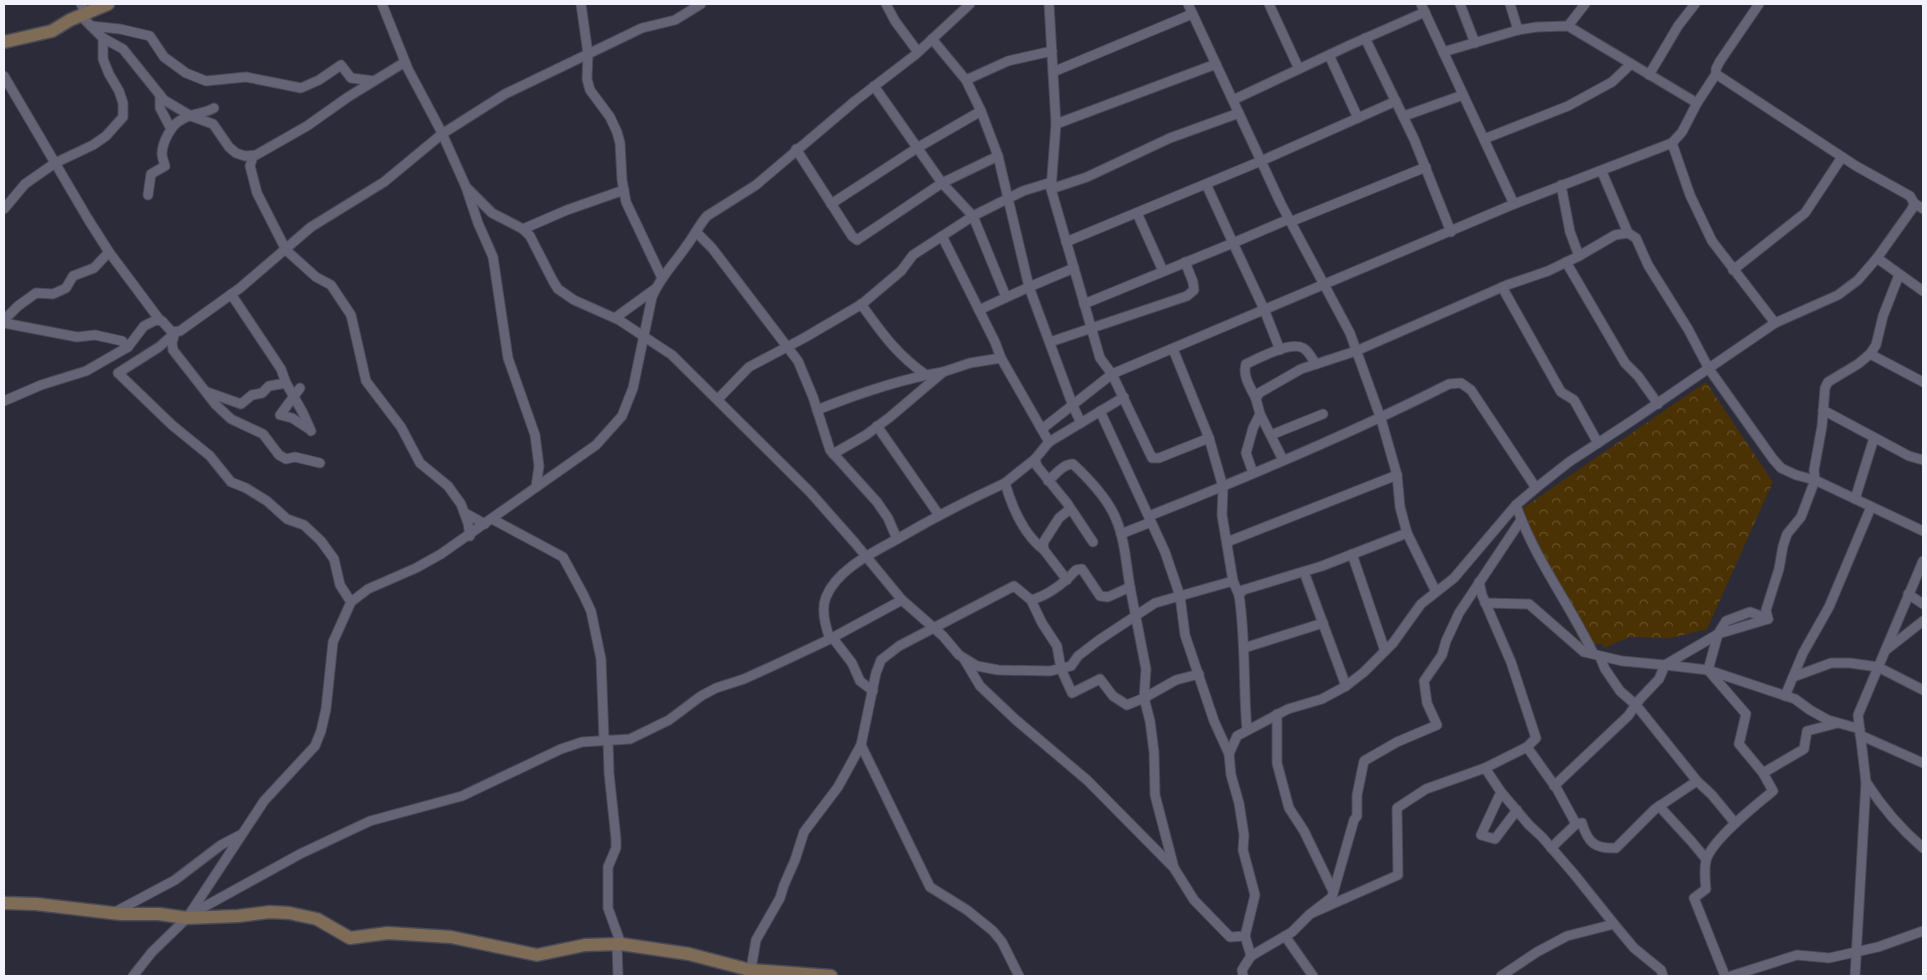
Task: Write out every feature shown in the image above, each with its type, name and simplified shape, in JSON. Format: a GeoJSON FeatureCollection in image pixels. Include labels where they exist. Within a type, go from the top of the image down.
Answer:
{"type":"FeatureCollection","features":[{"type":"Feature","properties":{"kind":"street"},"geometry":{"type":"LineString","coordinates":[[4,42],[52,31],[108,4]]}},
{"type":"Feature","properties":{"kind":"street"},"geometry":{"type":"LineString","coordinates":[[382,4],[405,62],[442,134],[466,187],[478,223],[493,257],[508,358],[535,435],[539,470],[536,487]]}},
{"type":"Feature","properties":{"kind":"street"},"geometry":{"type":"LineString","coordinates":[[582,4],[588,54],[587,79],[590,90],[610,118],[620,143],[624,190],[633,216],[662,278]]}},
{"type":"Feature","properties":{"kind":"street"},"geometry":{"type":"LineString","coordinates":[[351,602],[340,585],[334,559],[321,541],[304,525],[288,519],[267,500],[231,482],[210,456],[165,419],[118,373],[232,294],[311,227],[395,174],[442,134],[505,94],[642,28],[675,20],[701,4]]}},
{"type":"Feature","properties":{"kind":"street"},"geometry":{"type":"LineString","coordinates":[[886,4],[895,21],[918,52]]}},
{"type":"Feature","properties":{"kind":"street"},"geometry":{"type":"LineString","coordinates":[[133,976],[152,952],[188,916],[264,801],[315,746],[326,709],[333,642],[351,602],[368,589],[416,568],[470,536],[596,445],[622,416],[633,388],[655,289],[707,216],[756,184],[796,149],[918,52],[970,4]]}},
{"type":"Feature","properties":{"kind":"street"},"geometry":{"type":"LineString","coordinates":[[1049,4],[1056,124],[1051,186],[1100,358],[1112,374],[1124,397],[1152,458],[1159,458],[1210,438]]}},
{"type":"Feature","properties":{"kind":"street"},"geometry":{"type":"LineString","coordinates":[[1188,4],[1290,220],[1350,333],[1381,418],[1397,475],[1400,507],[1408,533],[1436,592]]}},
{"type":"Feature","properties":{"kind":"street"},"geometry":{"type":"LineString","coordinates":[[1269,4],[1299,69]]}},
{"type":"Feature","properties":{"kind":"street"},"geometry":{"type":"LineString","coordinates":[[1460,4],[1475,43]]}},
{"type":"Feature","properties":{"kind":"street"},"geometry":{"type":"LineString","coordinates":[[1510,4],[1518,30]]}},
{"type":"Feature","properties":{"kind":"street"},"geometry":{"type":"LineString","coordinates":[[1568,26],[1585,4]]}},
{"type":"Feature","properties":{"kind":"street"},"geometry":{"type":"LineString","coordinates":[[1649,75],[1678,26],[1694,4]]}},
{"type":"Feature","properties":{"kind":"street"},"geometry":{"type":"LineString","coordinates":[[1042,429],[1112,374],[1452,232],[1514,204],[1561,185],[1602,172],[1672,143],[1682,132],[1697,103],[1716,74],[1720,61],[1759,4]]}},
{"type":"Feature","properties":{"kind":"street"},"geometry":{"type":"LineString","coordinates":[[1233,100],[1365,38],[1423,8],[1514,204]]}},
{"type":"Feature","properties":{"kind":"street"},"geometry":{"type":"LineString","coordinates":[[1053,72],[1192,14]]}},
{"type":"Feature","properties":{"kind":"street"},"geometry":{"type":"LineString","coordinates":[[85,15],[103,38],[123,49],[160,95],[174,107],[213,124],[229,147],[236,153],[252,156],[307,126],[348,97],[405,62]]}},
{"type":"Feature","properties":{"kind":"street"},"geometry":{"type":"LineString","coordinates":[[85,15],[120,29],[150,36],[164,56],[186,73],[206,81],[246,77],[300,88],[319,80],[341,65],[351,78],[374,81]]}},
{"type":"Feature","properties":{"kind":"street"},"geometry":{"type":"LineString","coordinates":[[1443,52],[1518,30],[1568,26],[1697,103]]}},
{"type":"Feature","properties":{"kind":"street"},"geometry":{"type":"LineString","coordinates":[[4,209],[25,184],[55,163],[93,145],[106,136],[123,117],[123,103],[119,91],[103,59],[103,38]]}},
{"type":"Feature","properties":{"kind":"street"},"geometry":{"type":"LineString","coordinates":[[1365,38],[1404,116],[1452,232]]}},
{"type":"Feature","properties":{"kind":"street"},"geometry":{"type":"LineString","coordinates":[[932,39],[966,80],[981,111],[998,156],[1029,287],[1072,406],[1081,423]]}},
{"type":"Feature","properties":{"kind":"street"},"geometry":{"type":"LineString","coordinates":[[966,80],[1008,61],[1052,51]]}},
{"type":"Feature","properties":{"kind":"street"},"geometry":{"type":"LineString","coordinates":[[1329,55],[1358,118]]}},
{"type":"Feature","properties":{"kind":"street"},"geometry":{"type":"LineString","coordinates":[[1056,124],[1216,64]]}},
{"type":"Feature","properties":{"kind":"street"},"geometry":{"type":"LineString","coordinates":[[1484,139],[1568,106],[1612,82],[1631,64]]}},
{"type":"Feature","properties":{"kind":"street"},"geometry":{"type":"LineString","coordinates":[[1716,74],[1842,157],[1910,196],[1914,203],[1923,209]]}},
{"type":"Feature","properties":{"kind":"street"},"geometry":{"type":"LineString","coordinates":[[4,76],[109,252],[159,319],[167,328],[176,332]]}},
{"type":"Feature","properties":{"kind":"street"},"geometry":{"type":"LineString","coordinates":[[874,86],[942,184],[972,216],[1006,297]]}},
{"type":"Feature","properties":{"kind":"street"},"geometry":{"type":"LineString","coordinates":[[160,95],[160,108],[171,130]]}},
{"type":"Feature","properties":{"kind":"street"},"geometry":{"type":"LineString","coordinates":[[1404,116],[1463,95]]}},
{"type":"Feature","properties":{"kind":"street"},"geometry":{"type":"LineString","coordinates":[[1066,242],[1261,161],[1396,101]]}},
{"type":"Feature","properties":{"kind":"street"},"geometry":{"type":"LineString","coordinates":[[148,195],[151,174],[165,166],[162,154],[171,130],[181,120],[214,108]]}},
{"type":"Feature","properties":{"kind":"street"},"geometry":{"type":"LineString","coordinates":[[831,204],[917,148],[981,111]]}},
{"type":"Feature","properties":{"kind":"street"},"geometry":{"type":"LineString","coordinates":[[718,399],[749,368],[861,304],[901,271],[913,255],[972,216],[1023,191],[1087,177],[1170,138],[1239,114]]}},
{"type":"Feature","properties":{"kind":"street"},"geometry":{"type":"LineString","coordinates":[[1672,143],[1690,195],[1712,241],[1775,323]]}},
{"type":"Feature","properties":{"kind":"street"},"geometry":{"type":"LineString","coordinates":[[796,149],[852,236],[857,240],[942,184],[998,156]]}},
{"type":"Feature","properties":{"kind":"street"},"geometry":{"type":"LineString","coordinates":[[252,156],[250,166],[257,193],[286,250],[316,277],[328,282],[347,307],[351,315],[366,381],[401,427],[420,463],[448,486],[461,504],[470,536]]}},
{"type":"Feature","properties":{"kind":"street"},"geometry":{"type":"LineString","coordinates":[[1733,270],[1805,213],[1842,157]]}},
{"type":"Feature","properties":{"kind":"street"},"geometry":{"type":"LineString","coordinates":[[1084,304],[1233,242],[1426,167]]}},
{"type":"Feature","properties":{"kind":"street"},"geometry":{"type":"LineString","coordinates":[[1602,172],[1628,233],[1636,238],[1648,265],[1688,329],[1709,369],[1760,442],[1781,468],[1796,475],[1815,480],[1923,531]]}},
{"type":"Feature","properties":{"kind":"street"},"geometry":{"type":"LineString","coordinates":[[1206,184],[1264,309],[1280,350]]}},
{"type":"Feature","properties":{"kind":"street"},"geometry":{"type":"LineString","coordinates":[[1561,185],[1570,232],[1579,256]]}},
{"type":"Feature","properties":{"kind":"street"},"geometry":{"type":"LineString","coordinates":[[466,187],[492,213],[523,229],[530,236],[552,281],[558,289],[574,300],[615,318],[672,355],[718,399],[780,464],[810,492],[902,600],[963,658],[980,686],[1016,720],[1086,780],[1174,868],[1194,900],[1230,937],[1245,936]]}},
{"type":"Feature","properties":{"kind":"street"},"geometry":{"type":"LineString","coordinates":[[523,229],[567,210],[624,190]]}},
{"type":"Feature","properties":{"kind":"street"},"geometry":{"type":"LineString","coordinates":[[1229,754],[1237,736],[1277,714],[1322,699],[1346,686],[1364,672],[1393,643],[1421,604],[1454,578],[1516,505],[1569,462],[1658,404],[1775,323],[1838,295],[1858,280],[1877,258],[1912,209],[1914,203]]}},
{"type":"Feature","properties":{"kind":"street"},"geometry":{"type":"LineString","coordinates":[[1136,213],[1163,271]]}},
{"type":"Feature","properties":{"kind":"street"},"geometry":{"type":"LineString","coordinates":[[696,232],[717,255],[802,370],[826,441],[833,454],[877,502],[888,518],[897,539]]}},
{"type":"Feature","properties":{"kind":"street"},"geometry":{"type":"LineString","coordinates":[[1256,399],[1259,393],[1301,369],[1356,351],[1566,262],[1615,235],[1628,233]]}},
{"type":"Feature","properties":{"kind":"street"},"geometry":{"type":"LineString","coordinates":[[942,236],[995,342],[1000,358],[1049,442]]}},
{"type":"Feature","properties":{"kind":"street"},"geometry":{"type":"LineString","coordinates":[[109,252],[94,268],[73,276],[66,288],[53,294],[36,293],[18,306],[4,321],[77,338],[95,335],[122,341],[128,347]]}},
{"type":"Feature","properties":{"kind":"street"},"geometry":{"type":"LineString","coordinates":[[1877,258],[1923,291]]}},
{"type":"Feature","properties":{"kind":"street"},"geometry":{"type":"LineString","coordinates":[[1050,342],[1187,296],[1194,290],[1185,262]]}},
{"type":"Feature","properties":{"kind":"street"},"geometry":{"type":"LineString","coordinates":[[1566,262],[1625,363],[1638,376],[1658,404]]}},
{"type":"Feature","properties":{"kind":"street"},"geometry":{"type":"LineString","coordinates":[[979,310],[1074,268]]}},
{"type":"Feature","properties":{"kind":"street"},"geometry":{"type":"LineString","coordinates":[[1708,670],[1718,634],[1726,621],[1750,612],[1768,619],[1766,610],[1779,569],[1785,540],[1794,524],[1801,517],[1815,480],[1814,470],[1825,388],[1828,382],[1858,364],[1876,346],[1883,316],[1899,275]]}},
{"type":"Feature","properties":{"kind":"street"},"geometry":{"type":"LineString","coordinates":[[1502,288],[1561,392],[1574,400],[1598,443]]}},
{"type":"Feature","properties":{"kind":"street"},"geometry":{"type":"LineString","coordinates":[[615,318],[655,289]]}},
{"type":"Feature","properties":{"kind":"street"},"geometry":{"type":"LineString","coordinates":[[232,294],[281,370],[294,397],[300,388]]}},
{"type":"Feature","properties":{"kind":"street"},"geometry":{"type":"LineString","coordinates":[[861,304],[892,347],[912,366],[926,375]]}},
{"type":"Feature","properties":{"kind":"street"},"geometry":{"type":"LineString","coordinates":[[4,401],[53,381],[74,376],[128,347],[144,326],[159,319]]}},
{"type":"Feature","properties":{"kind":"street"},"geometry":{"type":"LineString","coordinates":[[176,332],[172,343],[173,350],[216,405],[231,418],[263,434],[279,455],[286,459],[294,457],[320,463]]}},
{"type":"Feature","properties":{"kind":"street"},"geometry":{"type":"LineString","coordinates":[[1283,460],[1260,414],[1244,369],[1246,364],[1291,346],[1303,348],[1309,353],[1316,364]]}},
{"type":"Feature","properties":{"kind":"street"},"geometry":{"type":"LineString","coordinates":[[1173,349],[1210,438],[1223,487],[1222,515],[1233,581],[1238,594],[1246,665],[1244,696],[1247,730]]}},
{"type":"Feature","properties":{"kind":"street"},"geometry":{"type":"LineString","coordinates":[[1870,354],[1923,382]]}},
{"type":"Feature","properties":{"kind":"street"},"geometry":{"type":"LineString","coordinates":[[817,410],[843,399],[926,375],[943,372],[970,363],[1000,358]]}},
{"type":"Feature","properties":{"kind":"street"},"geometry":{"type":"LineString","coordinates":[[833,454],[877,426],[920,394],[943,372]]}},
{"type":"Feature","properties":{"kind":"street"},"geometry":{"type":"LineString","coordinates":[[207,392],[241,404],[252,395],[262,393],[268,386],[286,383]]}},
{"type":"Feature","properties":{"kind":"street"},"geometry":{"type":"LineString","coordinates":[[1121,534],[1253,473],[1381,418],[1449,384],[1461,383],[1471,390],[1536,488]]}},
{"type":"Feature","properties":{"kind":"street"},"geometry":{"type":"LineString","coordinates":[[873,691],[860,681],[852,664],[831,638],[826,627],[825,600],[839,578],[866,556],[938,515],[1004,483],[1034,459],[1049,442],[1124,397]]}},
{"type":"Feature","properties":{"kind":"street"},"geometry":{"type":"LineString","coordinates":[[1823,410],[1909,456],[1923,460]]}},
{"type":"Feature","properties":{"kind":"street"},"geometry":{"type":"LineString","coordinates":[[1100,411],[1165,552],[1180,596],[1185,635],[1214,721],[1229,754],[1231,775],[1239,803],[1244,834],[1243,850],[1255,895],[1245,936],[1252,956]]}},
{"type":"Feature","properties":{"kind":"street"},"geometry":{"type":"LineString","coordinates":[[1253,473],[1246,453],[1253,428],[1260,414]]}},
{"type":"Feature","properties":{"kind":"street"},"geometry":{"type":"LineString","coordinates":[[1271,436],[1323,414]]}},
{"type":"Feature","properties":{"kind":"street"},"geometry":{"type":"LineString","coordinates":[[877,426],[938,515]]}},
{"type":"Feature","properties":{"kind":"street"},"geometry":{"type":"LineString","coordinates":[[1855,499],[1874,438]]}},
{"type":"Feature","properties":{"kind":"street"},"geometry":{"type":"LineString","coordinates":[[1034,459],[1037,466],[1093,542]]}},
{"type":"Feature","properties":{"kind":"street"},"geometry":{"type":"LineString","coordinates":[[1048,481],[1064,467],[1073,464],[1106,501],[1116,518],[1121,534],[1146,669],[1144,698],[1150,721],[1154,752],[1155,795],[1174,868]]}},
{"type":"Feature","properties":{"kind":"street"},"geometry":{"type":"LineString","coordinates":[[1227,542],[1397,475]]}},
{"type":"Feature","properties":{"kind":"street"},"geometry":{"type":"LineString","coordinates":[[1004,483],[1019,520],[1067,580]]}},
{"type":"Feature","properties":{"kind":"street"},"geometry":{"type":"LineString","coordinates":[[1516,505],[1521,520],[1549,575],[1616,686],[1636,705],[1697,781],[1712,795],[1735,823]]}},
{"type":"Feature","properties":{"kind":"street"},"geometry":{"type":"LineString","coordinates":[[1785,696],[1803,653],[1829,606],[1871,507]]}},
{"type":"Feature","properties":{"kind":"street"},"geometry":{"type":"LineString","coordinates":[[1044,550],[1043,541],[1049,531],[1059,518],[1070,509]]}},
{"type":"Feature","properties":{"kind":"street"},"geometry":{"type":"LineString","coordinates":[[465,513],[563,557],[591,611],[601,659],[606,740],[614,814],[616,848],[608,867],[608,908],[619,944],[618,976]]}},
{"type":"Feature","properties":{"kind":"street"},"geometry":{"type":"LineString","coordinates":[[1243,976],[1242,970],[1252,956],[1292,932],[1332,896],[1354,820],[1357,816],[1357,795],[1364,761],[1398,742],[1437,725],[1427,703],[1424,681],[1442,655],[1459,613],[1521,520]]}},
{"type":"Feature","properties":{"kind":"street"},"geometry":{"type":"LineString","coordinates":[[1238,594],[1244,590],[1304,572],[1408,533]]}},
{"type":"Feature","properties":{"kind":"street"},"geometry":{"type":"LineString","coordinates":[[1352,554],[1385,651]]}},
{"type":"Feature","properties":{"kind":"street"},"geometry":{"type":"LineString","coordinates":[[1855,976],[1866,782],[1858,715],[1923,561]]}},
{"type":"Feature","properties":{"kind":"street"},"geometry":{"type":"LineString","coordinates":[[1031,600],[1043,597],[1067,580],[1076,570],[1082,570],[1100,596],[1108,597],[1130,587]]}},
{"type":"Feature","properties":{"kind":"street"},"geometry":{"type":"LineString","coordinates":[[1304,572],[1346,686]]}},
{"type":"Feature","properties":{"kind":"street"},"geometry":{"type":"LineString","coordinates":[[963,658],[977,666],[998,670],[1050,671],[1061,669],[1071,666],[1078,656],[1099,640],[1156,602],[1233,581]]}},
{"type":"Feature","properties":{"kind":"street"},"geometry":{"type":"LineString","coordinates":[[1310,914],[1398,875],[1398,808],[1426,789],[1485,768],[1527,747],[1536,738],[1511,662],[1485,603],[1479,582]]}},
{"type":"Feature","properties":{"kind":"street"},"geometry":{"type":"LineString","coordinates":[[750,973],[756,940],[780,898],[804,832],[838,787],[861,746],[881,660],[899,646],[1014,586],[1031,600],[1042,623],[1057,646],[1061,669],[1072,693],[1100,680],[1113,696],[1127,704],[1144,698],[1176,680],[1199,674]]}},
{"type":"Feature","properties":{"kind":"street"},"geometry":{"type":"LineString","coordinates":[[1908,594],[1923,604]]}},
{"type":"Feature","properties":{"kind":"street"},"geometry":{"type":"LineString","coordinates":[[188,916],[300,854],[357,826],[383,816],[462,796],[561,749],[582,742],[630,739],[669,720],[701,696],[716,688],[744,679],[831,638],[902,600]]}},
{"type":"Feature","properties":{"kind":"street"},"geometry":{"type":"LineString","coordinates":[[1485,603],[1529,604],[1584,652],[1708,670],[1795,699],[1828,720],[1860,732],[1923,763]]}},
{"type":"Feature","properties":{"kind":"street"},"geometry":{"type":"LineString","coordinates":[[1884,651],[1923,621]]}},
{"type":"Feature","properties":{"kind":"street"},"geometry":{"type":"LineString","coordinates":[[1244,648],[1323,624]]}},
{"type":"Feature","properties":{"kind":"street"},"geometry":{"type":"LineString","coordinates":[[1554,786],[1628,716],[1659,679],[1665,665],[1718,634]]}},
{"type":"Feature","properties":{"kind":"street"},"geometry":{"type":"LineString","coordinates":[[1794,676],[1830,663],[1878,667],[1923,690]]}},
{"type":"Feature","properties":{"kind":"street"},"geometry":{"type":"LineString","coordinates":[[1708,670],[1746,714],[1738,744],[1763,773],[1773,791],[1735,823],[1720,839],[1706,859],[1706,889],[1694,898],[1725,976]]}},
{"type":"Feature","properties":{"kind":"street"},"geometry":{"type":"LineString","coordinates":[[1277,714],[1277,764],[1289,808],[1304,831],[1333,891]]}},
{"type":"Feature","properties":{"kind":"street"},"geometry":{"type":"LineString","coordinates":[[1763,773],[1804,749],[1807,731],[1839,723]]}},
{"type":"Feature","properties":{"kind":"street"},"geometry":{"type":"LineString","coordinates":[[861,746],[930,887],[967,910],[992,931],[1002,942],[1019,976]]}},
{"type":"Feature","properties":{"kind":"street"},"geometry":{"type":"LineString","coordinates":[[1527,747],[1567,806],[1576,824]]}},
{"type":"Feature","properties":{"kind":"street"},"geometry":{"type":"LineString","coordinates":[[1485,768],[1501,792],[1528,825],[1574,874],[1634,948],[1661,970],[1663,976]]}},
{"type":"Feature","properties":{"kind":"street"},"geometry":{"type":"LineString","coordinates":[[1550,848],[1576,824],[1582,823],[1586,834],[1594,845],[1616,848],[1659,806],[1697,781]]}},
{"type":"Feature","properties":{"kind":"street"},"geometry":{"type":"LineString","coordinates":[[1866,782],[1902,829],[1923,848]]}},
{"type":"Feature","properties":{"kind":"street"},"geometry":{"type":"LineString","coordinates":[[1501,792],[1481,835],[1495,839],[1517,810]]}},
{"type":"Feature","properties":{"kind":"street"},"geometry":{"type":"LineString","coordinates":[[1659,806],[1706,859]]}},
{"type":"Feature","properties":{"kind":"street"},"geometry":{"type":"LineString","coordinates":[[113,913],[174,880],[221,845],[242,833]]}},
{"type":"Feature","properties":{"kind":"street"},"geometry":{"type":"LineString","coordinates":[[4,902],[113,913],[188,916],[238,916],[270,912],[289,913],[317,919],[350,938],[388,933],[452,937],[537,955],[585,945],[619,944],[689,954],[750,973],[831,976]]}},
{"type":"Feature","properties":{"kind":"street"},"geometry":{"type":"LineString","coordinates":[[1501,976],[1537,952],[1567,936],[1614,924]]}},
{"type":"Feature","properties":{"kind":"street"},"geometry":{"type":"LineString","coordinates":[[1731,976],[1797,955],[1829,958],[1900,941],[1923,932]]}},
{"type":"Feature","properties":{"kind":"street"},"geometry":{"type":"LineString","coordinates":[[1286,936],[1313,976]]}},
{"type":"Feature","properties":{"kind":"green space"},"geometry":{"type":"Polygon","coordinates":[[[1706,382],[1773,482],[1707,629],[1671,638],[1629,637],[1604,648],[1601,643],[1584,648],[1514,514],[1706,382]]]}}]}
